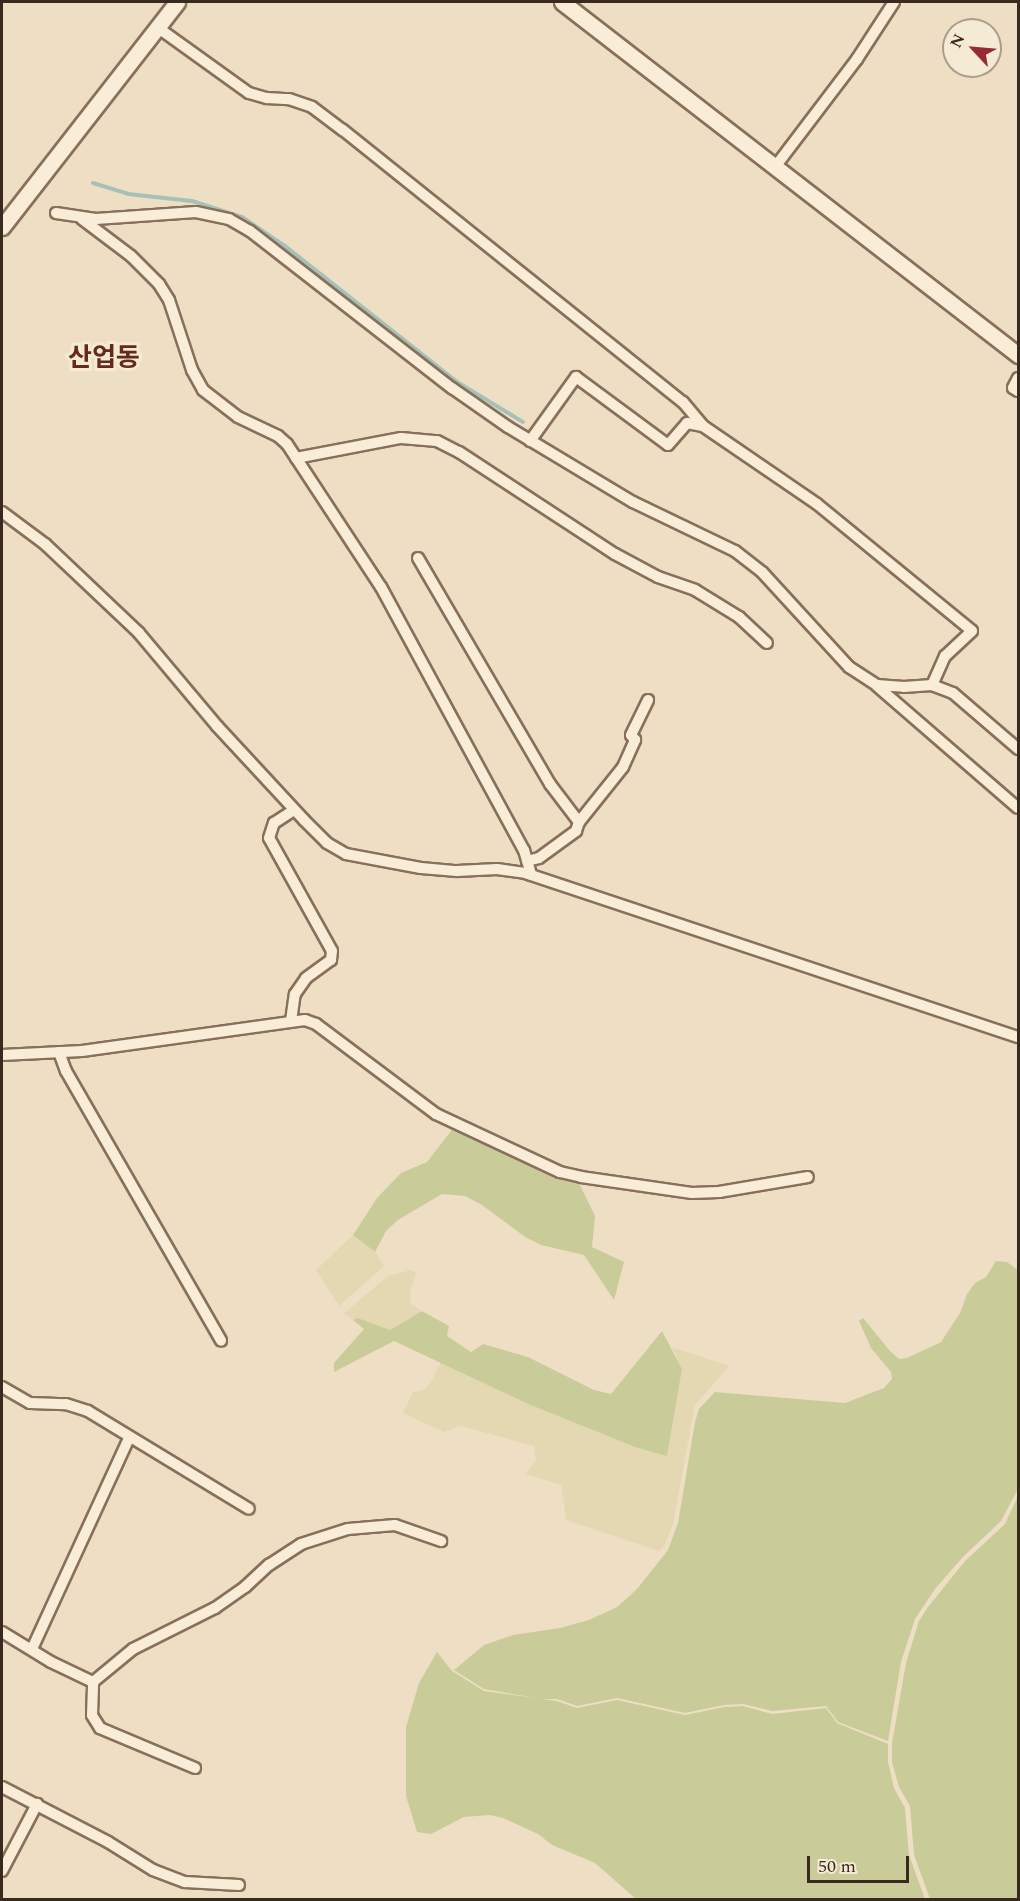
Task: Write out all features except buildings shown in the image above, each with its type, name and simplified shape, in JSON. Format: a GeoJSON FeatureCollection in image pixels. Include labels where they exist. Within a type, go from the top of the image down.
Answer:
{"type":"FeatureCollection","features":[{"type":"Feature","properties":{"kind":"street"},"geometry":{"type":"LineString","coordinates":[[2,227],[177,2]]}},
{"type":"Feature","properties":{"kind":"street"},"geometry":{"type":"LineString","coordinates":[[562,2],[1018,355]]}},
{"type":"Feature","properties":{"kind":"street"},"geometry":{"type":"LineString","coordinates":[[775,167],[833,93],[894,2]]}},
{"type":"Feature","properties":{"kind":"street"},"geometry":{"type":"LineString","coordinates":[[157,27],[249,93],[267,98],[290,99],[312,107],[344,130],[683,402],[703,426],[817,504],[972,631],[945,656],[932,685]]}},
{"type":"Feature","properties":{"kind":"street"},"geometry":{"type":"LineString","coordinates":[[57,213],[108,219],[196,212],[229,219],[250,231],[452,388],[530,441],[633,502],[735,551],[762,572],[849,667],[877,686],[1018,808]]}},
{"type":"Feature","properties":{"kind":"street"},"geometry":{"type":"LineString","coordinates":[[80,217],[131,256],[159,284],[169,300],[192,370],[203,390],[238,417],[278,436],[296,458],[381,587],[524,850],[531,875]]}},
{"type":"Feature","properties":{"kind":"street"},"geometry":{"type":"LineString","coordinates":[[530,441],[576,377],[668,445],[687,423],[703,426]]}},
{"type":"Feature","properties":{"kind":"street"},"geometry":{"type":"LineString","coordinates":[[1018,378],[1013,388],[1018,391]]}},
{"type":"Feature","properties":{"kind":"street"},"geometry":{"type":"LineString","coordinates":[[296,458],[401,438],[437,441],[459,452],[615,554],[658,577],[695,590],[739,617],[767,643]]}},
{"type":"Feature","properties":{"kind":"street"},"geometry":{"type":"LineString","coordinates":[[2,512],[45,544],[138,633],[217,726],[327,843],[355,857],[421,868],[457,871],[497,869],[531,875],[1018,1037]]}},
{"type":"Feature","properties":{"kind":"street"},"geometry":{"type":"LineString","coordinates":[[418,558],[550,784],[579,822]]}},
{"type":"Feature","properties":{"kind":"street"},"geometry":{"type":"LineString","coordinates":[[877,686],[932,685],[953,693],[1018,749]]}},
{"type":"Feature","properties":{"kind":"street"},"geometry":{"type":"LineString","coordinates":[[527,861],[539,858],[576,831],[579,822],[623,767],[635,740],[631,735],[648,700]]}},
{"type":"Feature","properties":{"kind":"street"},"geometry":{"type":"LineString","coordinates":[[291,1021],[295,994],[306,978],[331,960],[332,951],[269,838],[274,823],[294,810]]}},
{"type":"Feature","properties":{"kind":"street"},"geometry":{"type":"LineString","coordinates":[[2,1055],[59,1052],[191,1038],[305,1020],[316,1024],[436,1114],[560,1172],[692,1192],[719,1192],[808,1177]]}},
{"type":"Feature","properties":{"kind":"street"},"geometry":{"type":"LineString","coordinates":[[59,1052],[66,1071],[221,1341]]}},
{"type":"Feature","properties":{"kind":"street"},"geometry":{"type":"LineString","coordinates":[[2,1388],[30,1403],[66,1404],[88,1411],[249,1509]]}},
{"type":"Feature","properties":{"kind":"street"},"geometry":{"type":"LineString","coordinates":[[32,1648],[129,1438]]}},
{"type":"Feature","properties":{"kind":"street"},"geometry":{"type":"LineString","coordinates":[[195,1768],[100,1728],[92,1715],[93,1682],[133,1649],[215,1608],[245,1587],[269,1564],[301,1544],[348,1529],[395,1525],[441,1541]]}},
{"type":"Feature","properties":{"kind":"street"},"geometry":{"type":"LineString","coordinates":[[2,1632],[32,1648],[51,1662],[93,1682]]}},
{"type":"Feature","properties":{"kind":"street"},"geometry":{"type":"LineString","coordinates":[[2,1787],[37,1804],[153,1870],[185,1882],[239,1885]]}},
{"type":"Feature","properties":{"kind":"street"},"geometry":{"type":"LineString","coordinates":[[2,1871],[37,1804]]}},
{"type":"Feature","properties":{"kind":"shaded area"},"geometry":{"type":"Polygon","coordinates":[[[353,1235],[375,1252],[384,1266],[339,1306],[316,1270],[353,1235]]]}},
{"type":"Feature","properties":{"kind":"shaded area"},"geometry":{"type":"Polygon","coordinates":[[[411,1270],[416,1273],[410,1293],[411,1304],[422,1311],[390,1330],[358,1318],[353,1320],[344,1313],[388,1276],[411,1270]]]}},
{"type":"Feature","properties":{"kind":"shaded area"},"geometry":{"type":"Polygon","coordinates":[[[672,1347],[729,1366],[695,1405],[673,1524],[664,1546],[659,1551],[566,1520],[561,1485],[526,1474],[536,1460],[534,1446],[461,1426],[444,1432],[403,1413],[413,1392],[424,1390],[431,1382],[441,1362],[526,1403],[667,1456],[682,1369],[672,1347]]]}},
{"type":"Feature","properties":{"kind":"green space"},"geometry":{"type":"Polygon","coordinates":[[[454,1127],[554,1178],[579,1183],[595,1216],[592,1247],[624,1262],[614,1300],[584,1255],[541,1245],[525,1237],[482,1205],[465,1196],[442,1194],[398,1220],[386,1231],[375,1252],[353,1235],[377,1198],[401,1173],[427,1162],[454,1127]]]}},
{"type":"Feature","properties":{"kind":"green space"},"geometry":{"type":"Polygon","coordinates":[[[996,1261],[1007,1262],[1018,1270],[1018,1489],[1001,1521],[962,1558],[935,1589],[915,1619],[901,1662],[888,1741],[838,1722],[826,1706],[772,1711],[743,1704],[724,1705],[685,1713],[617,1698],[577,1706],[557,1699],[541,1699],[484,1689],[454,1670],[484,1645],[513,1635],[560,1628],[589,1620],[617,1607],[637,1589],[668,1550],[678,1523],[695,1422],[699,1409],[715,1392],[845,1403],[884,1388],[892,1379],[891,1372],[871,1348],[859,1321],[863,1318],[899,1359],[907,1358],[941,1342],[960,1313],[967,1294],[975,1283],[986,1277],[996,1261]]]}},
{"type":"Feature","properties":{"kind":"green space"},"geometry":{"type":"Polygon","coordinates":[[[422,1311],[449,1326],[447,1336],[471,1352],[483,1344],[528,1357],[594,1390],[611,1394],[662,1331],[682,1369],[667,1456],[635,1447],[526,1403],[394,1341],[334,1372],[334,1363],[364,1329],[353,1320],[358,1318],[390,1330],[422,1311]]]}},
{"type":"Feature","properties":{"kind":"green space"},"geometry":{"type":"Polygon","coordinates":[[[1018,1496],[1018,1899],[930,1899],[914,1855],[910,1806],[899,1787],[892,1762],[892,1743],[906,1663],[919,1621],[928,1607],[965,1561],[1005,1524],[1018,1496]]]}},
{"type":"Feature","properties":{"kind":"green space"},"geometry":{"type":"Polygon","coordinates":[[[437,1652],[452,1671],[484,1691],[557,1701],[577,1708],[617,1700],[685,1715],[724,1707],[743,1706],[772,1714],[826,1708],[837,1723],[888,1744],[888,1762],[894,1788],[905,1808],[909,1855],[925,1899],[636,1899],[595,1863],[552,1845],[538,1834],[503,1818],[490,1815],[464,1817],[431,1834],[417,1832],[406,1796],[406,1727],[419,1683],[437,1652]]]}},
{"type":"Feature","properties":{"kind":"waterway"},"geometry":{"type":"LineString","coordinates":[[93,183],[128,194],[192,201],[242,217],[285,246],[457,382],[523,422]]}},
{"type":"Feature","properties":{"kind":"district","name":"산업동"},"geometry":{"type":"Point","coordinates":[104,359]}}]}
